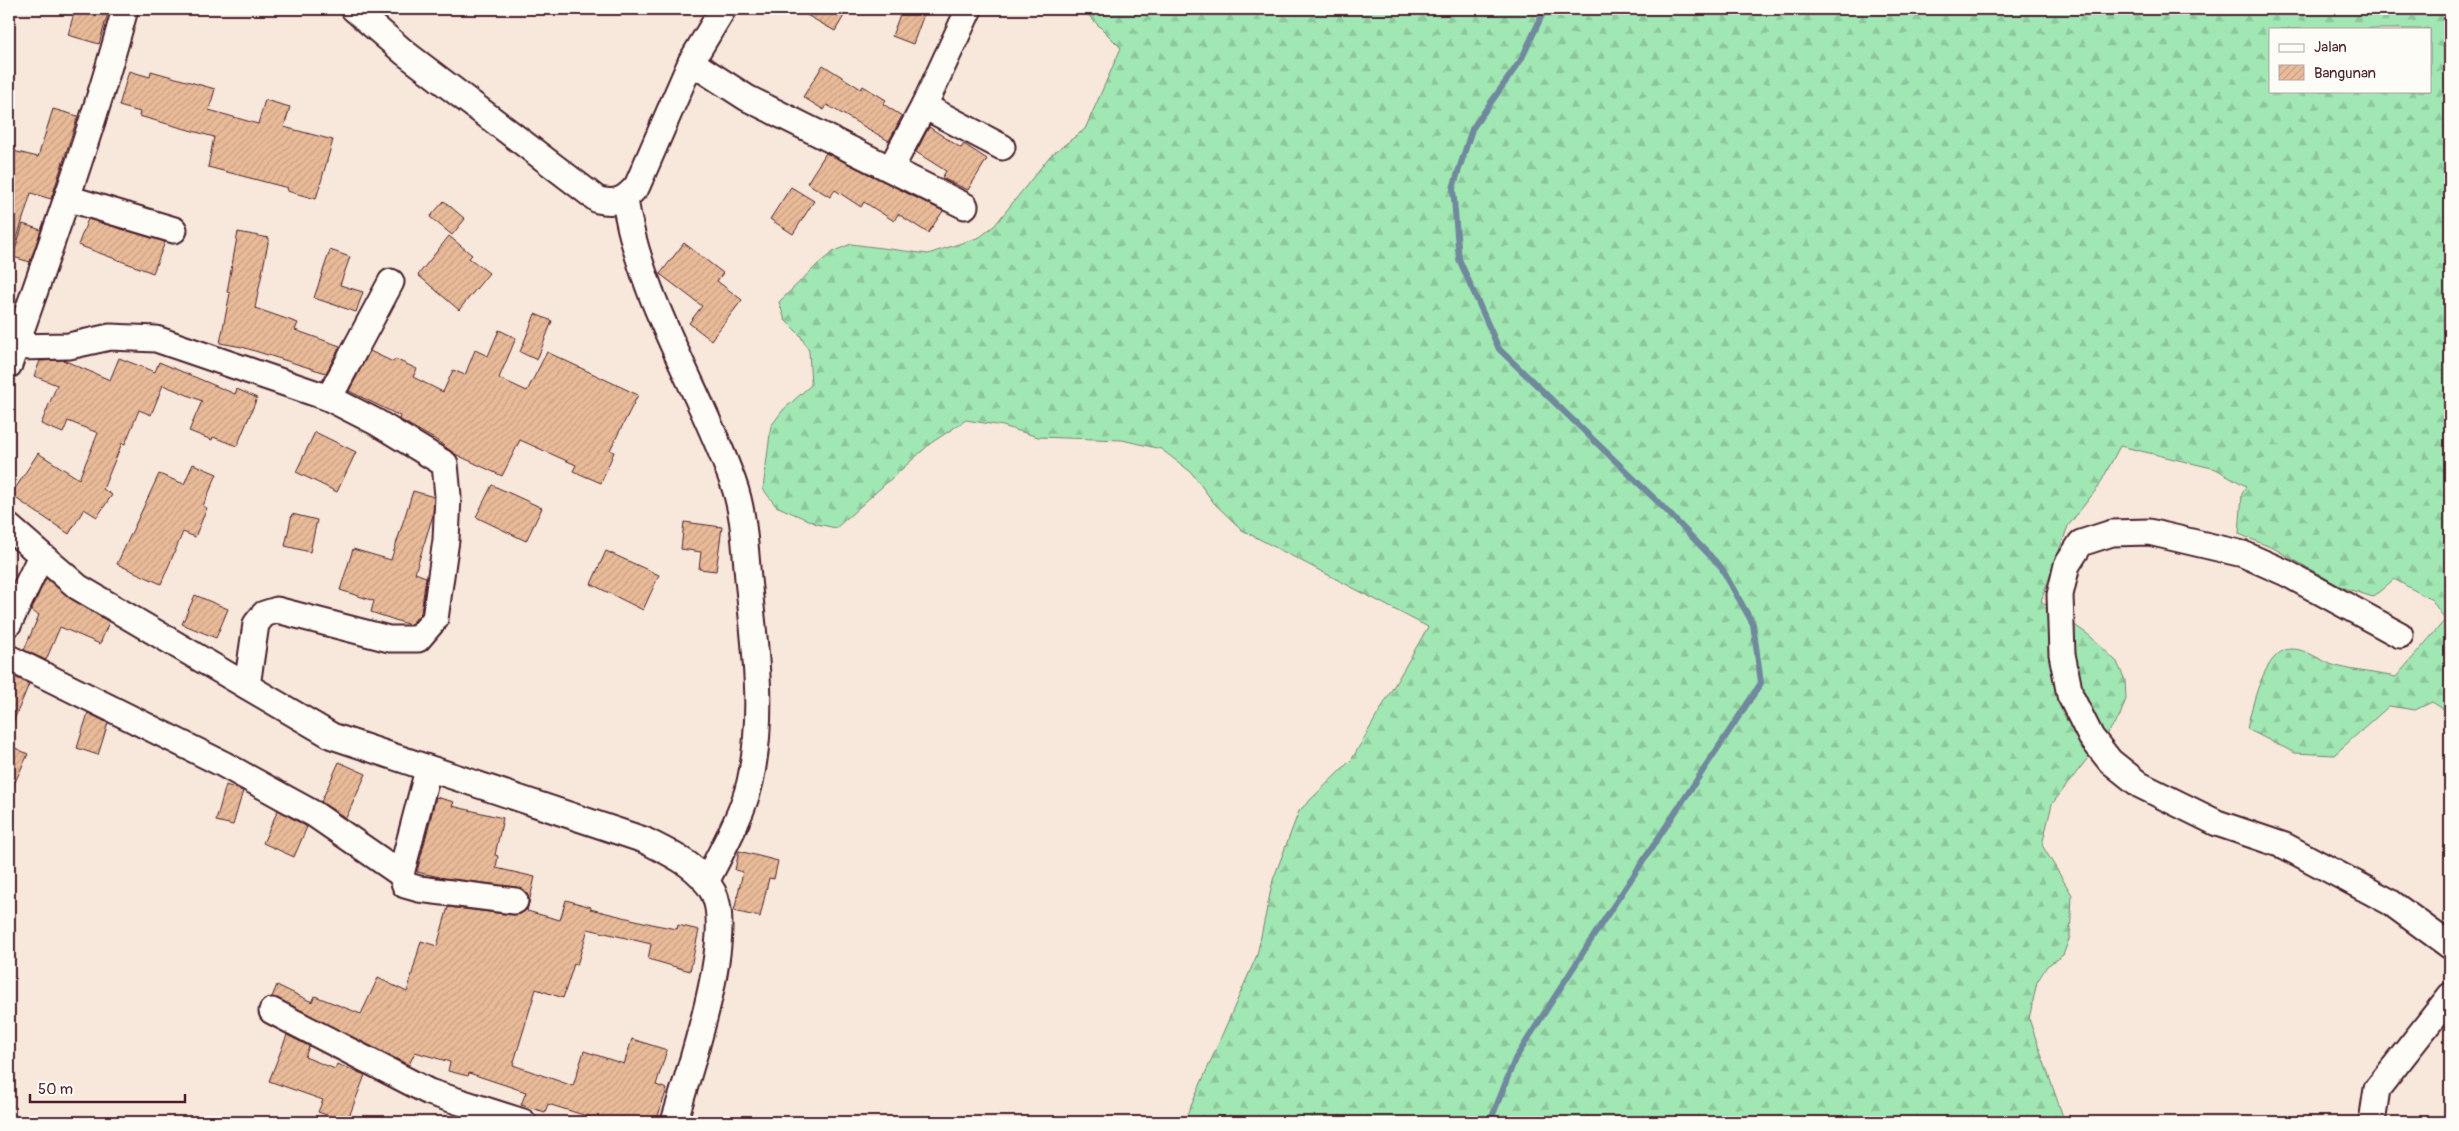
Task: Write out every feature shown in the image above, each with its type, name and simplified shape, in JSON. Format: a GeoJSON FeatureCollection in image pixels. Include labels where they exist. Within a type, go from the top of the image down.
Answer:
{"type":"FeatureCollection","features":[{"type":"Feature","properties":{"kind":"street"},"geometry":{"type":"LineString","coordinates":[[125,9],[108,72],[67,198],[12,356],[110,337],[156,339],[329,398],[376,422],[445,464],[448,504],[435,619],[418,638],[389,639],[277,610],[264,614],[256,624],[247,686]]}},
{"type":"Feature","properties":{"kind":"street"},"geometry":{"type":"LineString","coordinates":[[354,9],[405,53],[598,200],[609,203],[624,200],[637,186],[691,62],[723,9]]}},
{"type":"Feature","properties":{"kind":"street"},"geometry":{"type":"LineString","coordinates":[[891,168],[924,106],[969,9]]}},
{"type":"Feature","properties":{"kind":"street"},"geometry":{"type":"LineString","coordinates":[[691,62],[747,98],[964,206]]}},
{"type":"Feature","properties":{"kind":"street"},"geometry":{"type":"LineString","coordinates":[[924,106],[1002,147]]}},
{"type":"Feature","properties":{"kind":"street"},"geometry":{"type":"LineString","coordinates":[[67,198],[174,230]]}},
{"type":"Feature","properties":{"kind":"street"},"geometry":{"type":"LineString","coordinates":[[624,200],[630,233],[646,282],[688,375],[733,483],[740,506],[744,539],[759,682],[757,730],[750,783],[730,833],[706,882]]}},
{"type":"Feature","properties":{"kind":"street"},"geometry":{"type":"LineString","coordinates":[[329,398],[391,282]]}},
{"type":"Feature","properties":{"kind":"street"},"geometry":{"type":"LineString","coordinates":[[9,527],[78,587],[332,736],[428,770],[644,840],[683,860],[706,882],[713,892],[720,912],[720,947],[701,1028],[674,1122]]}},
{"type":"Feature","properties":{"kind":"street"},"geometry":{"type":"LineString","coordinates":[[2400,636],[2286,573],[2242,554],[2149,532],[2112,533],[2081,543],[2067,564],[2060,595],[2062,654],[2070,695],[2091,737],[2110,762],[2140,785],[2217,823],[2285,846],[2390,902],[2450,946]]}},
{"type":"Feature","properties":{"kind":"street"},"geometry":{"type":"LineString","coordinates":[[9,623],[41,556]]}},
{"type":"Feature","properties":{"kind":"street"},"geometry":{"type":"LineString","coordinates":[[9,658],[223,764],[314,814],[401,874]]}},
{"type":"Feature","properties":{"kind":"street"},"geometry":{"type":"LineString","coordinates":[[428,770],[401,874],[405,885],[419,890],[515,901]]}},
{"type":"Feature","properties":{"kind":"street"},"geometry":{"type":"LineString","coordinates":[[2372,1122],[2377,1089],[2450,996]]}},
{"type":"Feature","properties":{"kind":"street"},"geometry":{"type":"LineString","coordinates":[[272,1012],[429,1092],[523,1122]]}},
{"type":"Feature","properties":{"kind":"green space"},"geometry":{"type":"Polygon","coordinates":[[[1082,9],[2450,9],[2450,713],[2432,702],[2415,710],[2389,706],[2334,755],[2295,753],[2247,729],[2260,682],[2273,659],[2281,652],[2296,649],[2336,666],[2396,677],[2445,620],[2432,600],[2394,579],[2373,597],[2341,587],[2275,549],[2239,534],[2242,494],[2246,486],[2216,469],[2120,446],[2099,486],[2068,526],[2041,601],[2090,636],[2117,662],[2125,680],[2126,699],[2119,718],[2052,804],[2042,845],[2072,895],[2070,937],[2063,955],[2047,966],[2037,982],[2029,1019],[2062,1114],[2063,1122],[1184,1122],[1257,955],[1273,880],[1299,811],[1352,759],[1428,627],[1242,530],[1214,503],[1191,472],[1161,449],[1122,440],[1038,437],[1003,426],[966,420],[931,443],[836,528],[817,524],[776,506],[763,489],[771,426],[783,410],[811,385],[809,351],[800,335],[785,320],[779,302],[834,251],[851,244],[928,254],[980,237],[995,225],[1050,156],[1085,129],[1121,48],[1082,9]]]}},
{"type":"Feature","properties":{"kind":"building"},"geometry":{"type":"Polygon","coordinates":[[[75,9],[92,9],[108,13],[99,44],[68,35],[75,9]]]}},
{"type":"Feature","properties":{"kind":"building"},"geometry":{"type":"Polygon","coordinates":[[[796,9],[848,9],[835,31],[796,9]]]}},
{"type":"Feature","properties":{"kind":"building"},"geometry":{"type":"Polygon","coordinates":[[[902,9],[926,9],[913,44],[892,36],[902,9]]]}},
{"type":"Feature","properties":{"kind":"building"},"geometry":{"type":"Polygon","coordinates":[[[823,65],[861,89],[863,86],[886,100],[883,104],[902,116],[889,141],[827,105],[824,110],[803,97],[823,65]]]}},
{"type":"Feature","properties":{"kind":"building"},"geometry":{"type":"Polygon","coordinates":[[[129,71],[150,77],[151,71],[215,89],[209,110],[258,124],[265,100],[290,107],[284,127],[333,140],[316,199],[287,191],[288,188],[208,167],[214,137],[139,116],[140,112],[119,106],[129,71]]]}},
{"type":"Feature","properties":{"kind":"building"},"geometry":{"type":"Polygon","coordinates":[[[53,109],[78,116],[51,199],[31,193],[13,251],[9,251],[9,150],[38,157],[53,109]]]}},
{"type":"Feature","properties":{"kind":"building"},"geometry":{"type":"Polygon","coordinates":[[[929,127],[961,148],[964,144],[987,159],[968,190],[942,178],[946,171],[916,152],[929,127]]]}},
{"type":"Feature","properties":{"kind":"building"},"geometry":{"type":"Polygon","coordinates":[[[826,153],[943,211],[928,233],[898,214],[894,221],[864,202],[861,207],[835,190],[830,197],[807,183],[826,153]]]}},
{"type":"Feature","properties":{"kind":"building"},"geometry":{"type":"Polygon","coordinates":[[[791,187],[814,201],[793,234],[770,219],[791,187]]]}},
{"type":"Feature","properties":{"kind":"building"},"geometry":{"type":"Polygon","coordinates":[[[444,201],[465,219],[452,235],[430,217],[444,201]]]}},
{"type":"Feature","properties":{"kind":"building"},"geometry":{"type":"Polygon","coordinates":[[[88,219],[165,242],[153,273],[78,245],[88,219]]]}},
{"type":"Feature","properties":{"kind":"building"},"geometry":{"type":"Polygon","coordinates":[[[23,224],[41,230],[30,262],[13,257],[23,224]]]}},
{"type":"Feature","properties":{"kind":"building"},"geometry":{"type":"Polygon","coordinates":[[[238,232],[269,238],[255,308],[298,323],[295,330],[340,346],[326,373],[242,347],[220,343],[230,293],[227,292],[238,232]]]}},
{"type":"Feature","properties":{"kind":"building"},"geometry":{"type":"Polygon","coordinates":[[[449,236],[472,255],[469,258],[489,273],[459,310],[418,275],[449,236]]]}},
{"type":"Feature","properties":{"kind":"building"},"geometry":{"type":"Polygon","coordinates":[[[684,243],[723,273],[717,281],[742,300],[711,340],[689,323],[702,306],[660,274],[684,243]]]}},
{"type":"Feature","properties":{"kind":"building"},"geometry":{"type":"Polygon","coordinates":[[[330,250],[350,257],[340,285],[363,292],[356,312],[314,298],[330,250]]]}},
{"type":"Feature","properties":{"kind":"building"},"geometry":{"type":"Polygon","coordinates":[[[535,314],[552,321],[537,360],[520,352],[535,314]]]}},
{"type":"Feature","properties":{"kind":"building"},"geometry":{"type":"Polygon","coordinates":[[[499,330],[516,338],[499,378],[527,391],[547,352],[638,395],[610,450],[614,452],[601,483],[573,471],[576,465],[520,440],[502,476],[455,454],[436,440],[399,419],[400,416],[349,391],[370,351],[393,362],[395,359],[417,369],[413,377],[443,392],[453,370],[465,375],[475,350],[488,356],[499,330]]]}},
{"type":"Feature","properties":{"kind":"building"},"geometry":{"type":"Polygon","coordinates":[[[119,358],[155,372],[159,362],[235,394],[237,389],[257,398],[237,446],[213,437],[212,440],[189,431],[202,401],[163,385],[151,415],[139,410],[125,444],[122,443],[103,489],[112,495],[97,517],[84,509],[69,534],[11,495],[38,453],[79,479],[98,433],[68,421],[63,433],[41,424],[57,385],[34,376],[40,361],[63,360],[110,380],[119,358]]]}},
{"type":"Feature","properties":{"kind":"building"},"geometry":{"type":"Polygon","coordinates":[[[315,432],[356,452],[337,492],[296,472],[315,432]]]}},
{"type":"Feature","properties":{"kind":"building"},"geometry":{"type":"Polygon","coordinates":[[[193,464],[217,474],[203,506],[207,508],[195,537],[183,532],[161,584],[117,564],[159,474],[184,484],[193,464]]]}},
{"type":"Feature","properties":{"kind":"building"},"geometry":{"type":"Polygon","coordinates":[[[492,485],[542,508],[526,541],[476,517],[492,485]]]}},
{"type":"Feature","properties":{"kind":"building"},"geometry":{"type":"Polygon","coordinates":[[[413,491],[434,497],[433,515],[415,573],[426,577],[421,613],[410,625],[371,612],[374,601],[340,590],[353,549],[391,560],[413,491]]]}},
{"type":"Feature","properties":{"kind":"building"},"geometry":{"type":"Polygon","coordinates":[[[292,514],[317,520],[310,552],[285,546],[292,514]]]}},
{"type":"Feature","properties":{"kind":"building"},"geometry":{"type":"Polygon","coordinates":[[[684,522],[722,527],[716,571],[699,569],[701,552],[681,549],[684,522]]]}},
{"type":"Feature","properties":{"kind":"building"},"geometry":{"type":"Polygon","coordinates":[[[606,551],[659,575],[643,610],[591,584],[606,551]]]}},
{"type":"Feature","properties":{"kind":"building"},"geometry":{"type":"Polygon","coordinates":[[[46,578],[71,599],[109,622],[100,644],[60,627],[46,660],[24,650],[39,615],[31,611],[46,578]]]}},
{"type":"Feature","properties":{"kind":"building"},"geometry":{"type":"Polygon","coordinates":[[[195,595],[228,609],[216,638],[182,624],[195,595]]]}},
{"type":"Feature","properties":{"kind":"building"},"geometry":{"type":"Polygon","coordinates":[[[9,674],[29,684],[9,732],[9,674]]]}},
{"type":"Feature","properties":{"kind":"building"},"geometry":{"type":"Polygon","coordinates":[[[88,713],[108,723],[98,755],[77,748],[88,713]]]}},
{"type":"Feature","properties":{"kind":"building"},"geometry":{"type":"Polygon","coordinates":[[[9,745],[28,754],[9,795],[9,745]]]}},
{"type":"Feature","properties":{"kind":"building"},"geometry":{"type":"Polygon","coordinates":[[[339,762],[366,774],[346,818],[321,802],[339,762]]]}},
{"type":"Feature","properties":{"kind":"building"},"geometry":{"type":"Polygon","coordinates":[[[226,785],[243,791],[233,825],[216,821],[226,785]]]}},
{"type":"Feature","properties":{"kind":"building"},"geometry":{"type":"Polygon","coordinates":[[[436,797],[454,802],[452,806],[503,818],[495,855],[498,856],[496,868],[535,877],[529,903],[528,896],[524,890],[517,887],[444,878],[417,872],[436,797]]]}},
{"type":"Feature","properties":{"kind":"building"},"geometry":{"type":"Polygon","coordinates":[[[278,810],[307,827],[294,857],[263,843],[278,810]]]}},
{"type":"Feature","properties":{"kind":"building"},"geometry":{"type":"Polygon","coordinates":[[[739,851],[778,861],[774,879],[769,878],[760,917],[734,911],[743,872],[735,870],[739,851]]]}},
{"type":"Feature","properties":{"kind":"building"},"geometry":{"type":"Polygon","coordinates":[[[566,900],[591,907],[590,909],[656,925],[677,929],[678,925],[699,930],[690,971],[648,959],[651,944],[588,929],[577,965],[574,964],[563,998],[536,989],[513,1065],[573,1086],[584,1051],[624,1064],[632,1039],[667,1050],[656,1085],[667,1089],[656,1122],[606,1122],[548,1104],[545,1112],[521,1105],[526,1092],[469,1073],[468,1076],[448,1071],[450,1062],[415,1052],[409,1065],[272,997],[277,985],[312,1002],[315,996],[361,1014],[378,978],[407,992],[421,941],[437,946],[448,907],[513,915],[520,914],[526,910],[529,904],[527,911],[560,920],[566,900]]]}},
{"type":"Feature","properties":{"kind":"building"},"geometry":{"type":"Polygon","coordinates":[[[287,1035],[309,1046],[305,1057],[335,1069],[337,1064],[365,1075],[347,1122],[318,1112],[323,1100],[269,1081],[287,1035]]]}},
{"type":"Feature","properties":{"kind":"waterway"},"geometry":{"type":"LineString","coordinates":[[1490,1122],[1515,1059],[1602,923],[1761,683],[1753,624],[1721,567],[1658,502],[1499,349],[1459,259],[1453,188],[1472,129],[1521,60],[1545,9]]}}]}
